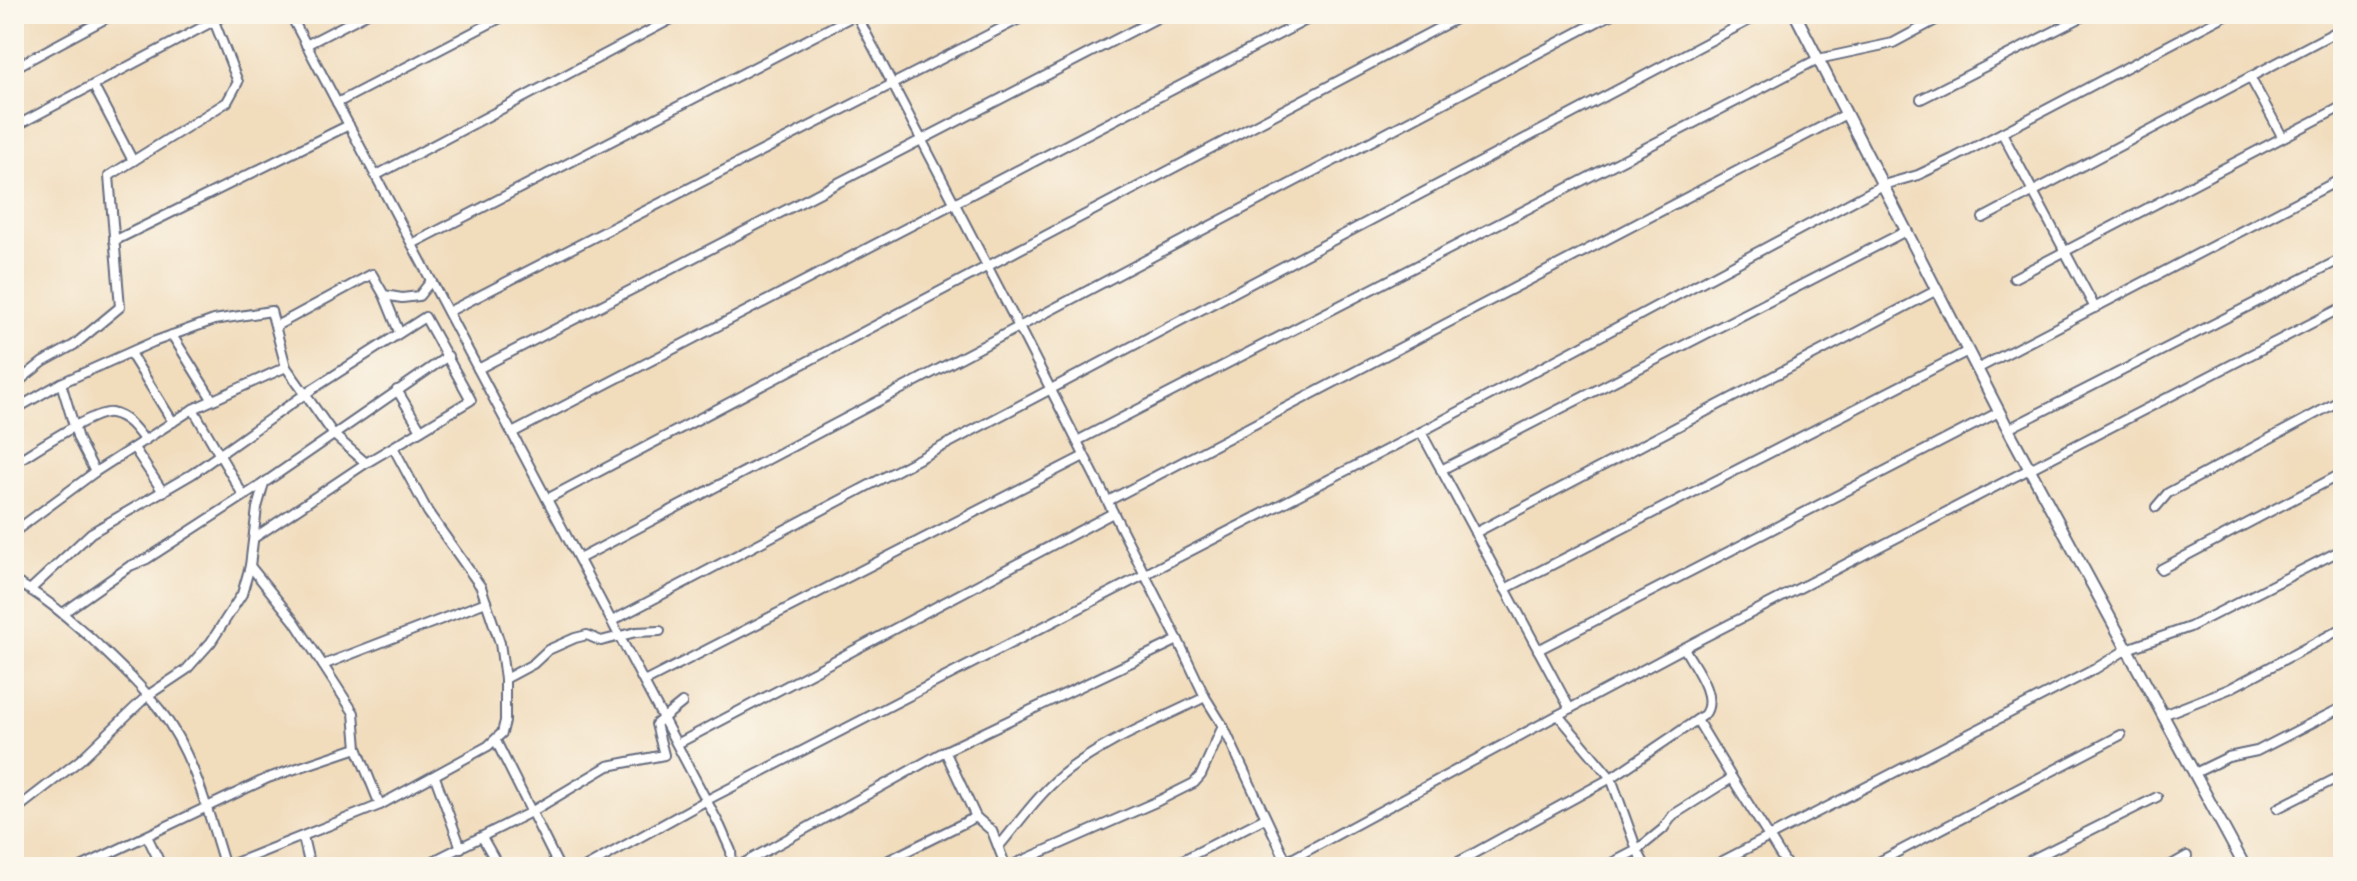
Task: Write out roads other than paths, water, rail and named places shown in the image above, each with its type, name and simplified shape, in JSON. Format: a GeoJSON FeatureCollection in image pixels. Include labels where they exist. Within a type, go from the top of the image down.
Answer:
{"type":"FeatureCollection","features":[{"type":"Feature","properties":{"kind":"street"},"geometry":{"type":"LineString","coordinates":[[14,68],[114,14]]}},
{"type":"Feature","properties":{"kind":"street"},"geometry":{"type":"LineString","coordinates":[[14,127],[227,14]]}},
{"type":"Feature","properties":{"kind":"street"},"geometry":{"type":"LineString","coordinates":[[290,14],[707,800],[728,841],[735,867],[945,751],[1178,640]]}},
{"type":"Feature","properties":{"kind":"street"},"geometry":{"type":"LineString","coordinates":[[306,45],[366,14]]}},
{"type":"Feature","properties":{"kind":"street"},"geometry":{"type":"LineString","coordinates":[[337,103],[508,14]]}},
{"type":"Feature","properties":{"kind":"street"},"geometry":{"type":"LineString","coordinates":[[375,176],[681,14]]}},
{"type":"Feature","properties":{"kind":"street"},"geometry":{"type":"LineString","coordinates":[[412,244],[856,14],[1108,501],[1205,697],[1223,726],[1288,864]]}},
{"type":"Feature","properties":{"kind":"street"},"geometry":{"type":"LineString","coordinates":[[448,312],[1029,14]]}},
{"type":"Feature","properties":{"kind":"street"},"geometry":{"type":"LineString","coordinates":[[478,369],[1165,14]]}},
{"type":"Feature","properties":{"kind":"street"},"geometry":{"type":"LineString","coordinates":[[512,433],[1318,14]]}},
{"type":"Feature","properties":{"kind":"street"},"geometry":{"type":"LineString","coordinates":[[547,499],[1465,14]]}},
{"type":"Feature","properties":{"kind":"street"},"geometry":{"type":"LineString","coordinates":[[579,559],[1612,14]]}},
{"type":"Feature","properties":{"kind":"street"},"geometry":{"type":"LineString","coordinates":[[612,621],[1761,14]]}},
{"type":"Feature","properties":{"kind":"street"},"geometry":{"type":"LineString","coordinates":[[1795,14],[1999,412],[2245,867]]}},
{"type":"Feature","properties":{"kind":"street"},"geometry":{"type":"LineString","coordinates":[[1077,441],[1818,59],[1893,43],[1947,14]]}},
{"type":"Feature","properties":{"kind":"street"},"geometry":{"type":"LineString","coordinates":[[586,867],[707,800],[1421,432],[1883,185],[1918,175],[2228,14]]}},
{"type":"Feature","properties":{"kind":"street"},"geometry":{"type":"LineString","coordinates":[[1921,99],[2083,15]]}},
{"type":"Feature","properties":{"kind":"street"},"geometry":{"type":"LineString","coordinates":[[14,385],[43,362],[74,345],[120,307],[109,176],[227,102],[238,82],[214,21]]}},
{"type":"Feature","properties":{"kind":"street"},"geometry":{"type":"LineString","coordinates":[[1983,218],[2343,28]]}},
{"type":"Feature","properties":{"kind":"street"},"geometry":{"type":"LineString","coordinates":[[2250,77],[2282,136]]}},
{"type":"Feature","properties":{"kind":"street"},"geometry":{"type":"LineString","coordinates":[[93,85],[133,161]]}},
{"type":"Feature","properties":{"kind":"street"},"geometry":{"type":"LineString","coordinates":[[2014,278],[2343,106]]}},
{"type":"Feature","properties":{"kind":"street"},"geometry":{"type":"LineString","coordinates":[[1108,501],[1846,114]]}},
{"type":"Feature","properties":{"kind":"street"},"geometry":{"type":"LineString","coordinates":[[114,241],[349,125]]}},
{"type":"Feature","properties":{"kind":"street"},"geometry":{"type":"LineString","coordinates":[[2002,133],[2095,308]]}},
{"type":"Feature","properties":{"kind":"street"},"geometry":{"type":"LineString","coordinates":[[1977,369],[2343,178]]}},
{"type":"Feature","properties":{"kind":"street"},"geometry":{"type":"LineString","coordinates":[[1441,470],[1906,231]]}},
{"type":"Feature","properties":{"kind":"street"},"geometry":{"type":"LineString","coordinates":[[2008,429],[2343,258]]}},
{"type":"Feature","properties":{"kind":"street"},"geometry":{"type":"LineString","coordinates":[[276,326],[372,274],[399,332]]}},
{"type":"Feature","properties":{"kind":"street"},"geometry":{"type":"LineString","coordinates":[[384,295],[402,298],[419,296],[431,281]]}},
{"type":"Feature","properties":{"kind":"street"},"geometry":{"type":"LineString","coordinates":[[1475,533],[1937,290]]}},
{"type":"Feature","properties":{"kind":"street"},"geometry":{"type":"LineString","coordinates":[[1277,867],[1288,864],[1684,648],[2343,307]]}},
{"type":"Feature","properties":{"kind":"street"},"geometry":{"type":"LineString","coordinates":[[14,410],[61,383],[172,335],[214,320],[271,311],[286,367],[334,435],[366,463]]}},
{"type":"Feature","properties":{"kind":"street"},"geometry":{"type":"LineString","coordinates":[[31,589],[91,533],[163,492],[305,394],[425,317],[471,400],[366,463],[254,538]]}},
{"type":"Feature","properties":{"kind":"street"},"geometry":{"type":"LineString","coordinates":[[172,335],[212,399]]}},
{"type":"Feature","properties":{"kind":"street"},"geometry":{"type":"LineString","coordinates":[[1505,589],[1968,351]]}},
{"type":"Feature","properties":{"kind":"street"},"geometry":{"type":"LineString","coordinates":[[130,353],[173,422]]}},
{"type":"Feature","properties":{"kind":"street"},"geometry":{"type":"LineString","coordinates":[[63,613],[130,566],[147,559],[264,483],[448,356]]}},
{"type":"Feature","properties":{"kind":"street"},"geometry":{"type":"LineString","coordinates":[[14,532],[95,472],[193,409],[286,367]]}},
{"type":"Feature","properties":{"kind":"street"},"geometry":{"type":"LineString","coordinates":[[61,383],[83,452],[95,472]]}},
{"type":"Feature","properties":{"kind":"street"},"geometry":{"type":"LineString","coordinates":[[397,390],[421,430]]}},
{"type":"Feature","properties":{"kind":"street"},"geometry":{"type":"LineString","coordinates":[[2156,507],[2168,493],[2343,399]]}},
{"type":"Feature","properties":{"kind":"street"},"geometry":{"type":"LineString","coordinates":[[193,409],[243,495]]}},
{"type":"Feature","properties":{"kind":"street"},"geometry":{"type":"LineString","coordinates":[[1538,650],[1999,412]]}},
{"type":"Feature","properties":{"kind":"street"},"geometry":{"type":"LineString","coordinates":[[14,463],[74,427],[109,413],[129,421],[145,441]]}},
{"type":"Feature","properties":{"kind":"street"},"geometry":{"type":"LineString","coordinates":[[1421,432],[1570,709]]}},
{"type":"Feature","properties":{"kind":"street"},"geometry":{"type":"LineString","coordinates":[[14,581],[31,589],[63,613],[124,669],[160,710],[175,734],[206,807],[225,867],[380,805],[435,777],[496,741],[505,721],[505,679],[500,643],[481,587],[428,512],[393,447]]}},
{"type":"Feature","properties":{"kind":"street"},"geometry":{"type":"LineString","coordinates":[[134,448],[163,492]]}},
{"type":"Feature","properties":{"kind":"street"},"geometry":{"type":"LineString","coordinates":[[644,682],[1084,456]]}},
{"type":"Feature","properties":{"kind":"street"},"geometry":{"type":"LineString","coordinates":[[2161,569],[2343,473]]}},
{"type":"Feature","properties":{"kind":"street"},"geometry":{"type":"LineString","coordinates":[[14,811],[80,760],[147,696],[186,670],[201,655],[242,594],[250,566],[257,508],[264,483]]}},
{"type":"Feature","properties":{"kind":"street"},"geometry":{"type":"LineString","coordinates":[[677,744],[1113,513]]}},
{"type":"Feature","properties":{"kind":"street"},"geometry":{"type":"LineString","coordinates":[[1711,867],[2095,669],[2127,649],[2190,627],[2343,549]]}},
{"type":"Feature","properties":{"kind":"street"},"geometry":{"type":"LineString","coordinates":[[250,566],[295,622],[354,713],[357,748],[380,805]]}},
{"type":"Feature","properties":{"kind":"street"},"geometry":{"type":"LineString","coordinates":[[323,665],[486,602]]}},
{"type":"Feature","properties":{"kind":"street"},"geometry":{"type":"LineString","coordinates":[[2163,715],[2229,689],[2343,628]]}},
{"type":"Feature","properties":{"kind":"street"},"geometry":{"type":"LineString","coordinates":[[505,679],[533,664],[548,650],[575,638],[587,635],[601,641],[660,631]]}},
{"type":"Feature","properties":{"kind":"street"},"geometry":{"type":"LineString","coordinates":[[1449,867],[1611,778],[1709,709],[1708,694],[1684,648]]}},
{"type":"Feature","properties":{"kind":"street"},"geometry":{"type":"LineString","coordinates":[[1000,845],[1064,773],[1103,749],[1205,697]]}},
{"type":"Feature","properties":{"kind":"street"},"geometry":{"type":"LineString","coordinates":[[421,867],[531,812],[608,766],[664,755],[656,724],[682,703]]}},
{"type":"Feature","properties":{"kind":"street"},"geometry":{"type":"LineString","coordinates":[[2195,773],[2228,757],[2257,751],[2343,707]]}},
{"type":"Feature","properties":{"kind":"street"},"geometry":{"type":"LineString","coordinates":[[1558,715],[1611,778],[1646,867]]}},
{"type":"Feature","properties":{"kind":"street"},"geometry":{"type":"LineString","coordinates":[[1697,720],[1788,867]]}},
{"type":"Feature","properties":{"kind":"street"},"geometry":{"type":"LineString","coordinates":[[945,751],[976,817],[992,831],[1000,845],[1007,867],[1194,783],[1201,775],[1223,726]]}},
{"type":"Feature","properties":{"kind":"street"},"geometry":{"type":"LineString","coordinates":[[1869,867],[2121,735]]}},
{"type":"Feature","properties":{"kind":"street"},"geometry":{"type":"LineString","coordinates":[[496,741],[559,867]]}},
{"type":"Feature","properties":{"kind":"street"},"geometry":{"type":"LineString","coordinates":[[81,867],[268,778],[357,748]]}},
{"type":"Feature","properties":{"kind":"street"},"geometry":{"type":"LineString","coordinates":[[2278,808],[2343,775]]}},
{"type":"Feature","properties":{"kind":"street"},"geometry":{"type":"LineString","coordinates":[[435,777],[461,848]]}},
{"type":"Feature","properties":{"kind":"street"},"geometry":{"type":"LineString","coordinates":[[1604,867],[1637,850],[1663,829],[1673,815],[1732,778]]}},
{"type":"Feature","properties":{"kind":"street"},"geometry":{"type":"LineString","coordinates":[[2017,867],[2157,797]]}},
{"type":"Feature","properties":{"kind":"street"},"geometry":{"type":"LineString","coordinates":[[875,867],[976,817]]}},
{"type":"Feature","properties":{"kind":"street"},"geometry":{"type":"LineString","coordinates":[[1169,867],[1265,818]]}},
{"type":"Feature","properties":{"kind":"street"},"geometry":{"type":"LineString","coordinates":[[147,836],[162,867]]}},
{"type":"Feature","properties":{"kind":"street"},"geometry":{"type":"LineString","coordinates":[[303,837],[310,867]]}},
{"type":"Feature","properties":{"kind":"street"},"geometry":{"type":"LineString","coordinates":[[482,837],[499,867]]}},
{"type":"Feature","properties":{"kind":"street"},"geometry":{"type":"LineString","coordinates":[[2168,867],[2187,856]]}}]}
